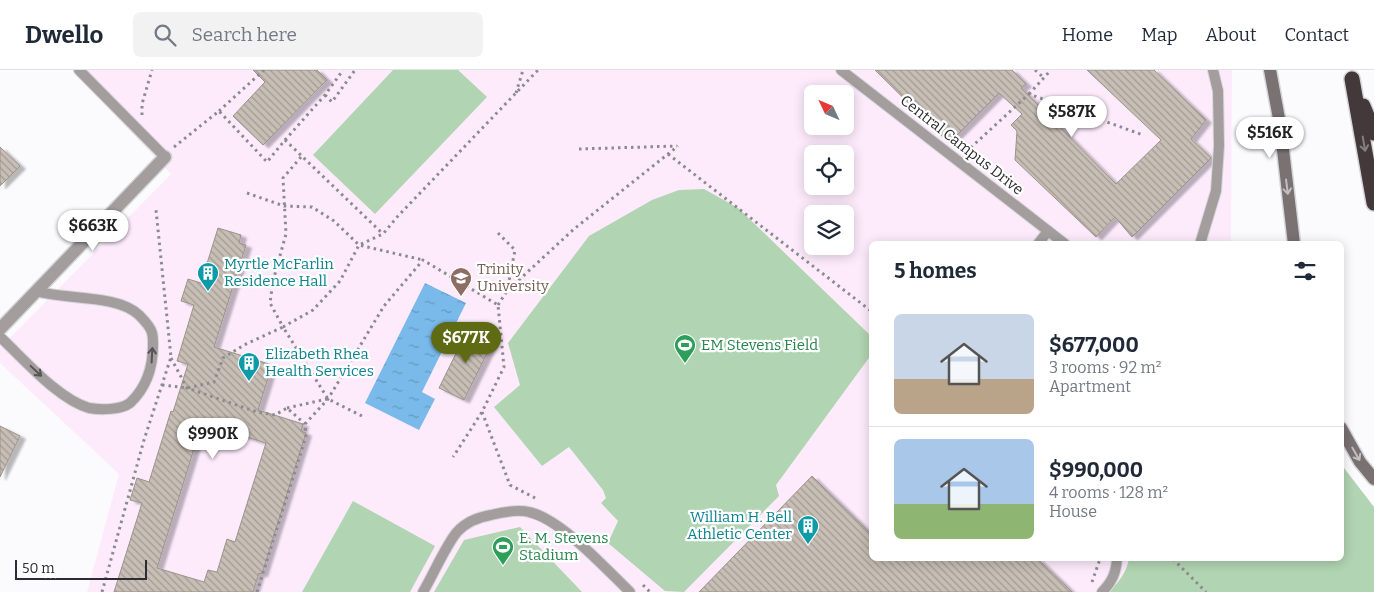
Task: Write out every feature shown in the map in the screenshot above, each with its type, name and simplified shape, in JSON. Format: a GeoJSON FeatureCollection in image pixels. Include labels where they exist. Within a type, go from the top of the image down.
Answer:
{"type":"FeatureCollection","features":[{"type":"Feature","properties":{"kind":"highway"},"geometry":{"type":"LineString","coordinates":[[1351,74],[1374,133]]}},
{"type":"Feature","properties":{"kind":"highway"},"geometry":{"type":"LineString","coordinates":[[1351,74],[1374,203]]}},
{"type":"Feature","properties":{"kind":"main road"},"geometry":{"type":"LineString","coordinates":[[1270,70],[1280,124],[1294,241]]}},
{"type":"Feature","properties":{"kind":"main road"},"geometry":{"type":"LineString","coordinates":[[1344,433],[1360,462],[1374,479]]}},
{"type":"Feature","properties":{"kind":"street"},"geometry":{"type":"LineString","coordinates":[[0,329],[165,157]]}},
{"type":"Feature","properties":{"kind":"lane"},"geometry":{"type":"LineString","coordinates":[[79,70],[165,157]]}},
{"type":"Feature","properties":{"kind":"lane","name":"Central Campus Drive"},"geometry":{"type":"LineString","coordinates":[[841,70],[1061,241]]}},
{"type":"Feature","properties":{"kind":"lane"},"geometry":{"type":"LineString","coordinates":[[1201,241],[1216,191],[1219,146],[1218,91],[1213,70]]}},
{"type":"Feature","properties":{"kind":"lane"},"geometry":{"type":"LineString","coordinates":[[1040,241],[1048,231]]}},
{"type":"Feature","properties":{"kind":"lane"},"geometry":{"type":"LineString","coordinates":[[0,338],[62,395],[90,408],[114,409],[129,404],[148,380],[153,358],[152,333],[138,314],[120,305],[93,298],[49,295],[36,291]]}},
{"type":"Feature","properties":{"kind":"lane"},"geometry":{"type":"LineString","coordinates":[[424,592],[456,533],[465,524],[505,511],[529,512],[550,521],[575,540],[630,592]]}},
{"type":"Feature","properties":{"kind":"lane"},"geometry":{"type":"LineString","coordinates":[[1102,592],[1110,584],[1116,570],[1117,561]]}},
{"type":"Feature","properties":{"kind":"path"},"geometry":{"type":"LineString","coordinates":[[142,118],[142,104],[152,70]]}},
{"type":"Feature","properties":{"kind":"path"},"geometry":{"type":"LineString","coordinates":[[165,157],[180,141],[219,111],[264,70]]}},
{"type":"Feature","properties":{"kind":"path"},"geometry":{"type":"LineString","coordinates":[[219,111],[267,162],[325,96],[342,70]]}},
{"type":"Feature","properties":{"kind":"path"},"geometry":{"type":"LineString","coordinates":[[325,96],[332,102],[355,70]]}},
{"type":"Feature","properties":{"kind":"path"},"geometry":{"type":"LineString","coordinates":[[516,94],[523,70]]}},
{"type":"Feature","properties":{"kind":"path"},"geometry":{"type":"LineString","coordinates":[[187,388],[214,382],[224,358],[244,345],[283,328],[313,310],[340,281],[359,245],[383,234],[538,70]]}},
{"type":"Feature","properties":{"kind":"path"},"geometry":{"type":"LineString","coordinates":[[1035,70],[1044,78]]}},
{"type":"Feature","properties":{"kind":"path"},"geometry":{"type":"LineString","coordinates":[[963,155],[1029,94],[1051,70]]}},
{"type":"Feature","properties":{"kind":"path"},"geometry":{"type":"LineString","coordinates":[[1029,94],[1144,135]]}},
{"type":"Feature","properties":{"kind":"path"},"geometry":{"type":"LineString","coordinates":[[285,140],[383,234]]}},
{"type":"Feature","properties":{"kind":"path"},"geometry":{"type":"LineString","coordinates":[[453,457],[482,412],[504,367],[498,305],[507,291],[574,230],[678,146],[579,149]]}},
{"type":"Feature","properties":{"kind":"path"},"geometry":{"type":"LineString","coordinates":[[668,154],[869,309]]}},
{"type":"Feature","properties":{"kind":"path"},"geometry":{"type":"LineString","coordinates":[[301,157],[283,178],[286,234],[273,281],[270,304],[328,399],[362,416]]}},
{"type":"Feature","properties":{"kind":"path"},"geometry":{"type":"LineString","coordinates":[[247,193],[284,206],[312,207],[334,221],[359,245],[423,260],[498,305]]}},
{"type":"Feature","properties":{"kind":"path"},"geometry":{"type":"LineString","coordinates":[[498,233],[515,250],[507,291]]}},
{"type":"Feature","properties":{"kind":"path"},"geometry":{"type":"LineString","coordinates":[[305,424],[328,399],[384,306],[423,260]]}},
{"type":"Feature","properties":{"kind":"path"},"geometry":{"type":"LineString","coordinates":[[171,357],[187,388]]}},
{"type":"Feature","properties":{"kind":"path"},"geometry":{"type":"LineString","coordinates":[[162,385],[187,388],[257,412],[275,416],[287,408],[328,399]]}},
{"type":"Feature","properties":{"kind":"path"},"geometry":{"type":"LineString","coordinates":[[257,592],[306,436],[305,424],[287,408]]}},
{"type":"Feature","properties":{"kind":"path"},"geometry":{"type":"LineString","coordinates":[[1090,586],[1099,561]]}},
{"type":"Feature","properties":{"kind":"path"},"geometry":{"type":"LineString","coordinates":[[1175,561],[1206,592]]}},
{"type":"Feature","properties":{"kind":"shaded area","name":"Trinity University"},"geometry":{"type":"Polygon","coordinates":[[[72,70],[1232,70],[1231,241],[869,241],[869,561],[1343,561],[1374,592],[87,592],[119,474],[0,363],[0,348],[171,174],[72,70]]]}},
{"type":"Feature","properties":{"kind":"green space"},"geometry":{"type":"Polygon","coordinates":[[[393,70],[458,70],[487,97],[375,214],[313,155],[393,70]]]}},
{"type":"Feature","properties":{"kind":"green space","name":"EM Stevens Field"},"geometry":{"type":"Polygon","coordinates":[[[704,189],[738,208],[869,334],[869,358],[776,485],[779,496],[684,592],[665,591],[608,543],[618,521],[601,503],[606,498],[603,490],[569,447],[542,466],[494,407],[520,385],[508,343],[589,236],[652,200],[679,190],[704,189]]]}},
{"type":"Feature","properties":{"kind":"green space"},"geometry":{"type":"Polygon","coordinates":[[[1344,468],[1374,507],[1374,592],[1109,592],[1122,577],[1128,561],[1344,561],[1344,468]]]}},
{"type":"Feature","properties":{"kind":"green space"},"geometry":{"type":"Polygon","coordinates":[[[353,501],[435,546],[410,592],[302,592],[353,501]]]}},
{"type":"Feature","properties":{"kind":"green space","name":"E. M. Stevens Stadium"},"geometry":{"type":"Polygon","coordinates":[[[520,527],[582,592],[434,592],[464,540],[520,527]]]}},
{"type":"Feature","properties":{"kind":"water"},"geometry":{"type":"Polygon","coordinates":[[[425,283],[466,303],[422,392],[435,399],[419,430],[365,403],[425,283]]]}},
{"type":"Feature","properties":{"kind":"building"},"geometry":{"type":"Polygon","coordinates":[[[253,70],[317,70],[327,80],[263,145],[233,116],[265,82],[253,70]]]}},
{"type":"Feature","properties":{"kind":"building"},"geometry":{"type":"Polygon","coordinates":[[[875,70],[1012,70],[1026,84],[1021,88],[1116,184],[1161,140],[1087,70],[1154,70],[1206,120],[1191,139],[1211,158],[1132,237],[1115,217],[1096,237],[1015,160],[1017,131],[1011,125],[1022,114],[999,93],[949,143],[875,70]]]}},
{"type":"Feature","properties":{"kind":"building"},"geometry":{"type":"Polygon","coordinates":[[[0,147],[20,166],[0,186],[0,147]]]}},
{"type":"Feature","properties":{"kind":"building"},"geometry":{"type":"Polygon","coordinates":[[[218,228],[241,235],[239,243],[246,245],[214,347],[272,365],[258,410],[303,424],[301,431],[306,433],[262,574],[259,573],[253,592],[114,592],[142,503],[130,500],[137,478],[149,482],[188,364],[177,361],[194,305],[181,301],[188,279],[201,283],[218,228]],[[202,423],[157,568],[204,582],[208,570],[217,572],[227,539],[235,542],[266,443],[202,423]]]}},
{"type":"Feature","properties":{"kind":"building"},"geometry":{"type":"Polygon","coordinates":[[[468,329],[493,341],[464,400],[439,388],[468,329]]]}},
{"type":"Feature","properties":{"kind":"building"},"geometry":{"type":"Polygon","coordinates":[[[0,426],[20,436],[0,477],[0,426]]]}},
{"type":"Feature","properties":{"kind":"building","name":"William H. Bell Athletic Center"},"geometry":{"type":"Polygon","coordinates":[[[812,476],[869,532],[869,561],[1040,561],[1072,592],[699,592],[812,476]]]}},
{"type":"Feature","properties":{"kind":"place","name":"Myrtle McFarlin Residence Hall"},"geometry":{"type":"Point","coordinates":[208,292]}},
{"type":"Feature","properties":{"kind":"place","name":"Trinity University"},"geometry":{"type":"Point","coordinates":[461,297]}},
{"type":"Feature","properties":{"kind":"place","name":"EM Stevens Field"},"geometry":{"type":"Point","coordinates":[685,364]}},
{"type":"Feature","properties":{"kind":"place","name":"Elizabeth Rhea Health Services"},"geometry":{"type":"Point","coordinates":[249,382]}},
{"type":"Feature","properties":{"kind":"place","name":"William H. Bell Athletic Center"},"geometry":{"type":"Point","coordinates":[808,545]}},
{"type":"Feature","properties":{"kind":"place","name":"E. M. Stevens Stadium"},"geometry":{"type":"Point","coordinates":[503,566]}}]}
